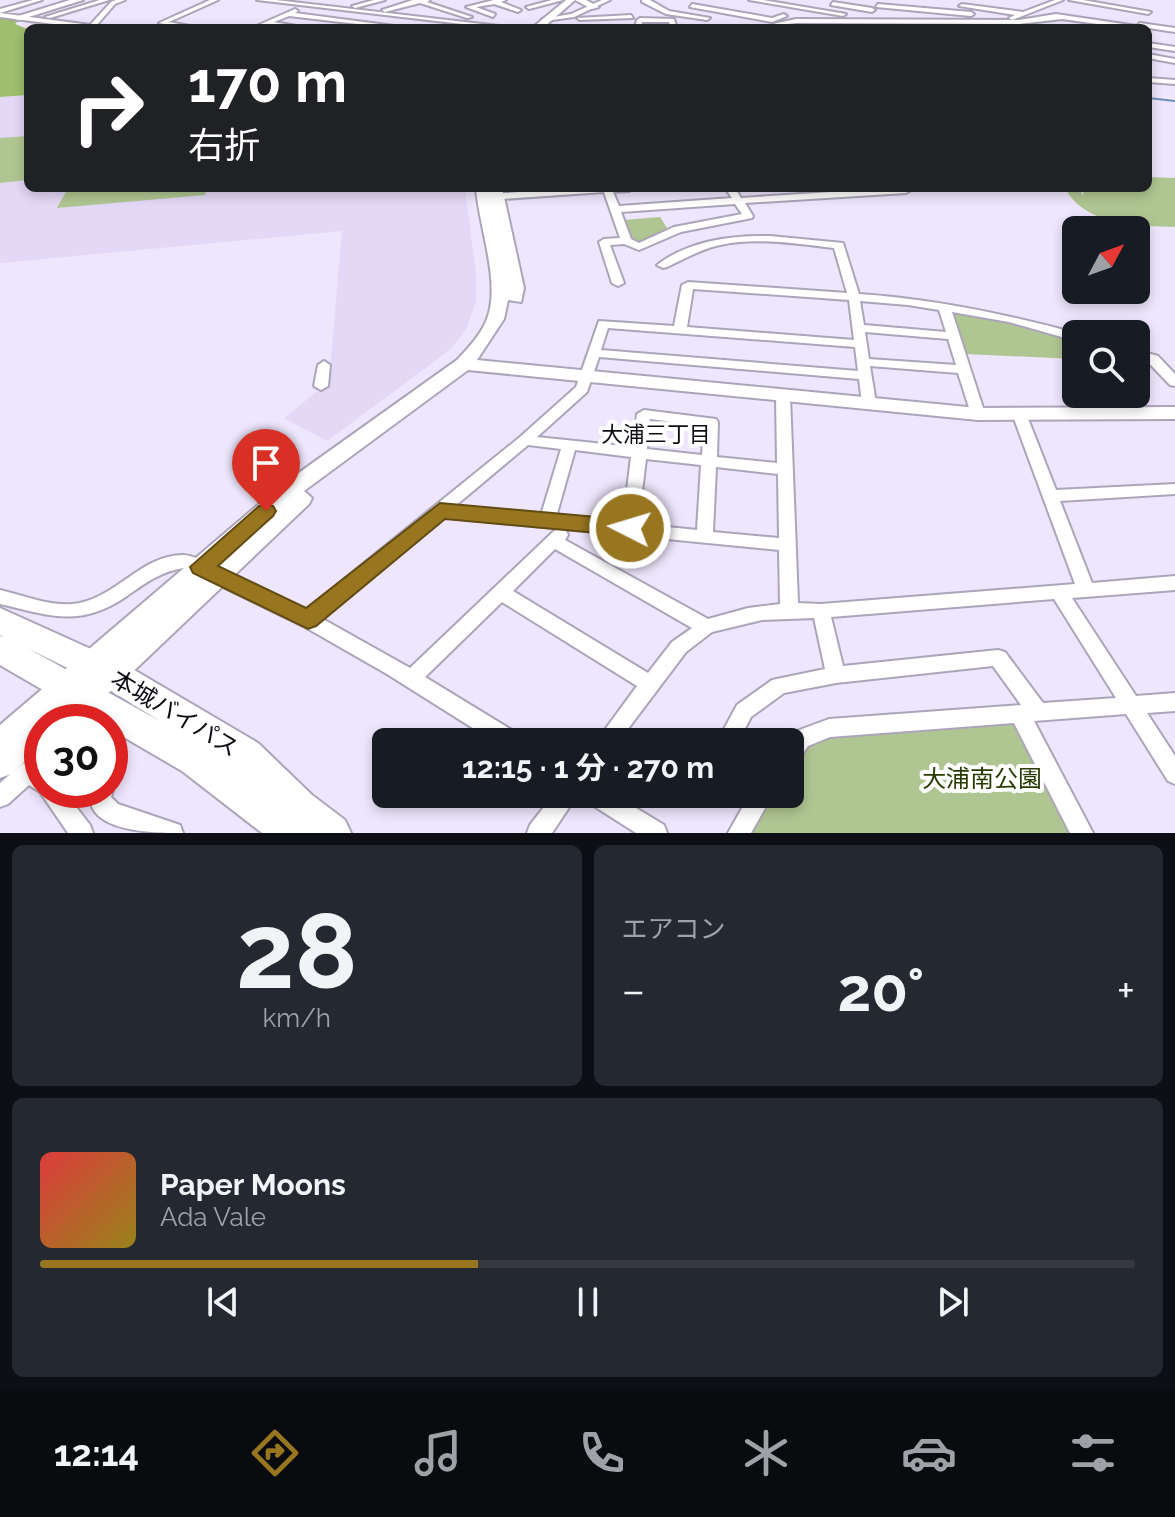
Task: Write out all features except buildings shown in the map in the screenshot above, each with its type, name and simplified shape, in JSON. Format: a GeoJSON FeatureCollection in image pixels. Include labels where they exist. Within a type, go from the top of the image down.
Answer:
{"type":"FeatureCollection","features":[{"type":"Feature","properties":{"kind":"highway","name":"本城バイパス"},"geometry":{"type":"LineString","coordinates":[[0,621],[102,669],[245,755],[299,808],[332,833]]}},
{"type":"Feature","properties":{"kind":"highway","name":"本城バイパス"},"geometry":{"type":"LineString","coordinates":[[0,649],[195,759],[293,833]]}},
{"type":"Feature","properties":{"kind":"street"},"geometry":{"type":"LineString","coordinates":[[0,2],[7,0]]}},
{"type":"Feature","properties":{"kind":"street"},"geometry":{"type":"LineString","coordinates":[[0,13],[39,0]]}},
{"type":"Feature","properties":{"kind":"street"},"geometry":{"type":"LineString","coordinates":[[16,18],[106,0]]}},
{"type":"Feature","properties":{"kind":"street"},"geometry":{"type":"LineString","coordinates":[[97,24],[113,3],[122,0]]}},
{"type":"Feature","properties":{"kind":"street"},"geometry":{"type":"LineString","coordinates":[[169,24],[162,23],[215,0]]}},
{"type":"Feature","properties":{"kind":"street"},"geometry":{"type":"LineString","coordinates":[[260,0],[478,24]]}},
{"type":"Feature","properties":{"kind":"street"},"geometry":{"type":"LineString","coordinates":[[278,2],[288,0]]}},
{"type":"Feature","properties":{"kind":"street"},"geometry":{"type":"LineString","coordinates":[[267,23],[309,5],[333,0]]}},
{"type":"Feature","properties":{"kind":"street"},"geometry":{"type":"LineString","coordinates":[[344,9],[382,0]]}},
{"type":"Feature","properties":{"kind":"street"},"geometry":{"type":"LineString","coordinates":[[351,24],[376,12],[421,0],[493,24]]}},
{"type":"Feature","properties":{"kind":"street"},"geometry":{"type":"LineString","coordinates":[[460,0],[478,5]]}},
{"type":"Feature","properties":{"kind":"street"},"geometry":{"type":"LineString","coordinates":[[529,4],[560,0]]}},
{"type":"Feature","properties":{"kind":"street"},"geometry":{"type":"LineString","coordinates":[[547,22],[576,0],[595,7]]}},
{"type":"Feature","properties":{"kind":"street"},"geometry":{"type":"LineString","coordinates":[[547,22],[572,16],[607,0]]}},
{"type":"Feature","properties":{"kind":"street"},"geometry":{"type":"LineString","coordinates":[[647,0],[644,1],[665,5],[662,11],[676,15],[738,22],[820,11]]}},
{"type":"Feature","properties":{"kind":"street"},"geometry":{"type":"LineString","coordinates":[[676,15],[704,0],[792,14]]}},
{"type":"Feature","properties":{"kind":"street"},"geometry":{"type":"LineString","coordinates":[[752,0],[861,17],[886,0],[973,2],[1122,24]]}},
{"type":"Feature","properties":{"kind":"street"},"geometry":{"type":"LineString","coordinates":[[805,0],[846,6],[1014,18],[1031,11],[1065,5],[1148,12]]}},
{"type":"Feature","properties":{"kind":"street"},"geometry":{"type":"LineString","coordinates":[[846,6],[854,0]]}},
{"type":"Feature","properties":{"kind":"street"},"geometry":{"type":"LineString","coordinates":[[1141,24],[1155,0]]}},
{"type":"Feature","properties":{"kind":"street"},"geometry":{"type":"LineString","coordinates":[[493,15],[469,7],[499,1],[518,10]]}},
{"type":"Feature","properties":{"kind":"street"},"geometry":{"type":"LineString","coordinates":[[973,2],[1031,11]]}},
{"type":"Feature","properties":{"kind":"street"},"geometry":{"type":"LineString","coordinates":[[44,18],[80,4]]}},
{"type":"Feature","properties":{"kind":"street"},"geometry":{"type":"LineString","coordinates":[[68,22],[80,4]]}},
{"type":"Feature","properties":{"kind":"street"},"geometry":{"type":"LineString","coordinates":[[1065,5],[1136,24]]}},
{"type":"Feature","properties":{"kind":"street"},"geometry":{"type":"LineString","coordinates":[[692,6],[762,18]]}},
{"type":"Feature","properties":{"kind":"street"},"geometry":{"type":"LineString","coordinates":[[415,17],[446,9]]}},
{"type":"Feature","properties":{"kind":"street"},"geometry":{"type":"LineString","coordinates":[[904,11],[914,22]]}},
{"type":"Feature","properties":{"kind":"street"},"geometry":{"type":"LineString","coordinates":[[0,13],[16,18],[44,18],[79,24]]}},
{"type":"Feature","properties":{"kind":"street"},"geometry":{"type":"LineString","coordinates":[[288,14],[372,24]]}},
{"type":"Feature","properties":{"kind":"street"},"geometry":{"type":"LineString","coordinates":[[572,16],[631,17]]}},
{"type":"Feature","properties":{"kind":"street"},"geometry":{"type":"LineString","coordinates":[[892,24],[1019,22],[1062,17]]}},
{"type":"Feature","properties":{"kind":"street"},"geometry":{"type":"LineString","coordinates":[[638,24],[640,20],[672,20],[673,24]]}},
{"type":"Feature","properties":{"kind":"street"},"geometry":{"type":"LineString","coordinates":[[1050,20],[1056,24]]}},
{"type":"Feature","properties":{"kind":"street"},"geometry":{"type":"LineString","coordinates":[[267,23],[275,24]]}},
{"type":"Feature","properties":{"kind":"street"},"geometry":{"type":"LineString","coordinates":[[776,24],[811,24]]}},
{"type":"Feature","properties":{"kind":"street"},"geometry":{"type":"LineString","coordinates":[[1152,27],[1175,30]]}},
{"type":"Feature","properties":{"kind":"street"},"geometry":{"type":"LineString","coordinates":[[1152,36],[1175,39]]}},
{"type":"Feature","properties":{"kind":"street"},"geometry":{"type":"LineString","coordinates":[[1152,57],[1175,61]]}},
{"type":"Feature","properties":{"kind":"street"},"geometry":{"type":"LineString","coordinates":[[1152,80],[1175,82]]}},
{"type":"Feature","properties":{"kind":"street"},"geometry":{"type":"LineString","coordinates":[[0,743],[74,693],[211,571],[493,349],[505,328],[516,288],[489,192]]}},
{"type":"Feature","properties":{"kind":"street"},"geometry":{"type":"LineString","coordinates":[[608,192],[626,241]]}},
{"type":"Feature","properties":{"kind":"street"},"geometry":{"type":"LineString","coordinates":[[618,283],[604,242],[626,241],[639,247],[678,229],[748,216],[733,192]]}},
{"type":"Feature","properties":{"kind":"street"},"geometry":{"type":"LineString","coordinates":[[615,209],[839,192]]}},
{"type":"Feature","properties":{"kind":"street"},"geometry":{"type":"LineString","coordinates":[[663,265],[704,246],[725,242],[784,240],[839,245],[854,297],[869,403]]}},
{"type":"Feature","properties":{"kind":"street"},"geometry":{"type":"LineString","coordinates":[[680,329],[688,285],[944,306],[1062,334]]}},
{"type":"Feature","properties":{"kind":"street"},"geometry":{"type":"LineString","coordinates":[[944,306],[978,414]]}},
{"type":"Feature","properties":{"kind":"street"},"geometry":{"type":"LineString","coordinates":[[308,619],[525,440],[582,389],[603,324],[861,344]]}},
{"type":"Feature","properties":{"kind":"street"},"geometry":{"type":"LineString","coordinates":[[858,328],[952,336]]}},
{"type":"Feature","properties":{"kind":"street"},"geometry":{"type":"LineString","coordinates":[[595,353],[865,376]]}},
{"type":"Feature","properties":{"kind":"street"},"geometry":{"type":"LineString","coordinates":[[1150,358],[1175,382]]}},
{"type":"Feature","properties":{"kind":"street"},"geometry":{"type":"LineString","coordinates":[[863,362],[963,369]]}},
{"type":"Feature","properties":{"kind":"street"},"geometry":{"type":"LineString","coordinates":[[321,386],[324,365]]}},
{"type":"Feature","properties":{"kind":"street"},"geometry":{"type":"LineString","coordinates":[[470,366],[978,414],[1175,413]]}},
{"type":"Feature","properties":{"kind":"street"},"geometry":{"type":"LineString","coordinates":[[783,396],[782,469],[789,608]]}},
{"type":"Feature","properties":{"kind":"street"},"geometry":{"type":"LineString","coordinates":[[630,528],[644,414],[711,422],[705,537]]}},
{"type":"Feature","properties":{"kind":"street"},"geometry":{"type":"LineString","coordinates":[[1020,416],[1086,590]]}},
{"type":"Feature","properties":{"kind":"street"},"geometry":{"type":"LineString","coordinates":[[525,440],[782,469]]}},
{"type":"Feature","properties":{"kind":"street"},"geometry":{"type":"LineString","coordinates":[[547,520],[569,446]]}},
{"type":"Feature","properties":{"kind":"street"},"geometry":{"type":"LineString","coordinates":[[1049,496],[1175,489]]}},
{"type":"Feature","properties":{"kind":"street"},"geometry":{"type":"LineString","coordinates":[[440,511],[788,545]]}},
{"type":"Feature","properties":{"kind":"street"},"geometry":{"type":"LineString","coordinates":[[412,678],[572,523]]}},
{"type":"Feature","properties":{"kind":"street"},"geometry":{"type":"LineString","coordinates":[[554,541],[706,627]]}},
{"type":"Feature","properties":{"kind":"street"},"geometry":{"type":"LineString","coordinates":[[0,597],[74,611],[111,597],[171,561],[185,561],[308,619],[412,678],[491,728]]}},
{"type":"Feature","properties":{"kind":"street"},"geometry":{"type":"LineString","coordinates":[[617,728],[679,647],[706,627],[744,614],[789,608],[821,611],[1175,583]]}},
{"type":"Feature","properties":{"kind":"street"},"geometry":{"type":"LineString","coordinates":[[1059,592],[1175,774]]}},
{"type":"Feature","properties":{"kind":"street"},"geometry":{"type":"LineString","coordinates":[[502,593],[650,684]]}},
{"type":"Feature","properties":{"kind":"street"},"geometry":{"type":"LineString","coordinates":[[821,611],[836,675]]}},
{"type":"Feature","properties":{"kind":"street"},"geometry":{"type":"LineString","coordinates":[[735,728],[744,711],[779,686],[836,675],[998,658],[1028,712],[1082,833]]}},
{"type":"Feature","properties":{"kind":"street"},"geometry":{"type":"LineString","coordinates":[[65,704],[74,693]]}},
{"type":"Feature","properties":{"kind":"street"},"geometry":{"type":"LineString","coordinates":[[804,738],[829,728],[1175,702]]}},
{"type":"Feature","properties":{"kind":"street"},"geometry":{"type":"LineString","coordinates":[[0,764],[24,743]]}},
{"type":"Feature","properties":{"kind":"street"},"geometry":{"type":"LineString","coordinates":[[0,797],[24,775]]}},
{"type":"Feature","properties":{"kind":"street"},"geometry":{"type":"LineString","coordinates":[[63,808],[82,833]]}},
{"type":"Feature","properties":{"kind":"street"},"geometry":{"type":"LineString","coordinates":[[107,808],[111,812],[172,833]]}},
{"type":"Feature","properties":{"kind":"street"},"geometry":{"type":"LineString","coordinates":[[538,833],[557,808]]}},
{"type":"Feature","properties":{"kind":"street"},"geometry":{"type":"LineString","coordinates":[[616,808],[656,833]]}},
{"type":"Feature","properties":{"kind":"street"},"geometry":{"type":"LineString","coordinates":[[739,833],[754,808]]}},
{"type":"Feature","properties":{"kind":"shaded area"},"geometry":{"type":"Polygon","coordinates":[[[24,95],[24,192],[466,192],[476,274],[476,302],[466,329],[451,349],[327,441],[284,418],[329,382],[342,231],[0,263],[0,97],[24,95]]]}},
{"type":"Feature","properties":{"kind":"green space"},"geometry":{"type":"Polygon","coordinates":[[[0,16],[19,20],[15,24],[24,28],[24,95],[0,97],[0,16]]]}},
{"type":"Feature","properties":{"kind":"green space"},"geometry":{"type":"Polygon","coordinates":[[[24,136],[24,180],[0,183],[0,138],[24,136]]]}},
{"type":"Feature","properties":{"kind":"green space"},"geometry":{"type":"Polygon","coordinates":[[[1152,177],[1175,178],[1175,227],[1150,226],[1150,216],[1098,216],[1077,204],[1068,193],[1081,192],[1083,196],[1084,192],[1152,192],[1152,177]]]}},
{"type":"Feature","properties":{"kind":"green space"},"geometry":{"type":"Polygon","coordinates":[[[66,192],[206,192],[205,195],[57,208],[66,192]]]}},
{"type":"Feature","properties":{"kind":"green space"},"geometry":{"type":"Polygon","coordinates":[[[660,217],[669,231],[638,243],[630,240],[623,220],[660,217]]]}},
{"type":"Feature","properties":{"kind":"green space"},"geometry":{"type":"Polygon","coordinates":[[[957,311],[1062,337],[1062,358],[965,354],[950,313],[957,311]]]}},
{"type":"Feature","properties":{"kind":"green space","name":"大浦南公園"},"geometry":{"type":"Polygon","coordinates":[[[1012,721],[1020,726],[1075,833],[749,833],[763,808],[804,808],[804,748],[831,736],[1012,721]]]}},
{"type":"Feature","properties":{"kind":"waterway"},"geometry":{"type":"LineString","coordinates":[[73,22],[84,24]]}},
{"type":"Feature","properties":{"kind":"waterway"},"geometry":{"type":"LineString","coordinates":[[1152,98],[1175,101]]}},
{"type":"Feature","properties":{"kind":"district","name":"大浦三丁目"},"geometry":{"type":"Point","coordinates":[656,434]}},
{"type":"Feature","properties":{"kind":"route"},"geometry":{"type":"LineString","coordinates":[[266,511],[201,567],[308,619],[440,511],[630,528]]}}]}
